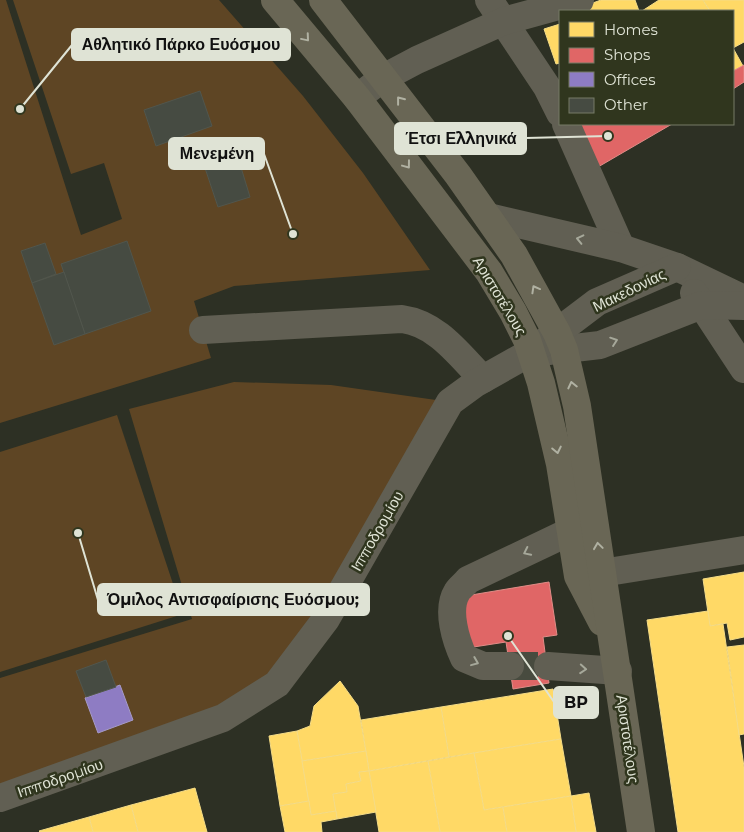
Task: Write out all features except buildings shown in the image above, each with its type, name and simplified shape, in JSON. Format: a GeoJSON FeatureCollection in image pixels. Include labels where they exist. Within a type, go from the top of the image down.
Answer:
{"type":"FeatureCollection","features":[{"type":"Feature","properties":{"kind":"main road","name":"Αριστοτέλους"},"geometry":{"type":"LineString","coordinates":[[275,0],[356,98],[489,272],[513,312],[531,352],[553,432],[578,576],[616,658]]}},
{"type":"Feature","properties":{"kind":"main road","name":"Αριστοτέλους"},"geometry":{"type":"LineString","coordinates":[[323,0],[488,217],[530,281],[561,341],[577,406],[641,832]]}},
{"type":"Feature","properties":{"kind":"street"},"geometry":{"type":"LineString","coordinates":[[356,98],[383,78],[417,60],[496,10],[580,0]]}},
{"type":"Feature","properties":{"kind":"street"},"geometry":{"type":"LineString","coordinates":[[496,10],[547,87],[559,111]]}},
{"type":"Feature","properties":{"kind":"street"},"geometry":{"type":"LineString","coordinates":[[566,125],[621,248]]}},
{"type":"Feature","properties":{"kind":"street"},"geometry":{"type":"LineString","coordinates":[[488,217],[621,248],[677,266],[744,369]]}},
{"type":"Feature","properties":{"kind":"street","name":"Μακεδονίας"},"geometry":{"type":"LineString","coordinates":[[561,341],[597,302],[677,266],[744,299]]}},
{"type":"Feature","properties":{"kind":"street"},"geometry":{"type":"LineString","coordinates":[[531,352],[561,341],[600,346],[702,305],[744,306]]}},
{"type":"Feature","properties":{"kind":"street"},"geometry":{"type":"LineString","coordinates":[[203,330],[402,319],[416,321],[429,327],[440,336],[483,380]]}},
{"type":"Feature","properties":{"kind":"street","name":"Ιπποδρομίου"},"geometry":{"type":"LineString","coordinates":[[0,798],[223,718],[276,684],[326,619],[450,402],[531,352]]}},
{"type":"Feature","properties":{"kind":"street"},"geometry":{"type":"LineString","coordinates":[[510,666],[483,666],[464,658],[456,640],[452,609],[456,592],[468,580],[571,531]]}},
{"type":"Feature","properties":{"kind":"street"},"geometry":{"type":"LineString","coordinates":[[602,573],[744,550]]}},
{"type":"Feature","properties":{"kind":"street"},"geometry":{"type":"LineString","coordinates":[[548,666],[616,658]]}},
{"type":"Feature","properties":{"kind":"shaded area"},"geometry":{"type":"Polygon","coordinates":[[[0,0],[6,0],[81,235],[122,219],[104,163],[71,174],[13,0],[219,0],[303,96],[363,173],[430,270],[234,286],[194,301],[211,358],[0,423],[0,0]]]}},
{"type":"Feature","properties":{"kind":"shaded area"},"geometry":{"type":"Polygon","coordinates":[[[234,382],[331,385],[450,402],[277,684],[0,798],[0,678],[192,619],[129,409],[234,382]]]}},
{"type":"Feature","properties":{"kind":"shaded area"},"geometry":{"type":"Polygon","coordinates":[[[117,415],[183,614],[0,672],[0,452],[117,415]]]}},
{"type":"Feature","properties":{"kind":"tunnel"},"geometry":{"type":"LineString","coordinates":[[510,666],[548,666]]}},
{"type":"Feature","properties":{"kind":"place","name":"Αθλητικό Πάρκο Ευόσμου"},"geometry":{"type":"Point","coordinates":[20,109]}},
{"type":"Feature","properties":{"kind":"place","name":"Έτσι Ελληνικά"},"geometry":{"type":"Point","coordinates":[608,136]}},
{"type":"Feature","properties":{"kind":"place","name":"Μενεμένη"},"geometry":{"type":"Point","coordinates":[293,234]}},
{"type":"Feature","properties":{"kind":"place","name":"Όμιλος Αντισφαίρισης Ευόσμου;"},"geometry":{"type":"Point","coordinates":[78,533]}},
{"type":"Feature","properties":{"kind":"place","name":"BP"},"geometry":{"type":"Point","coordinates":[508,636]}}]}
